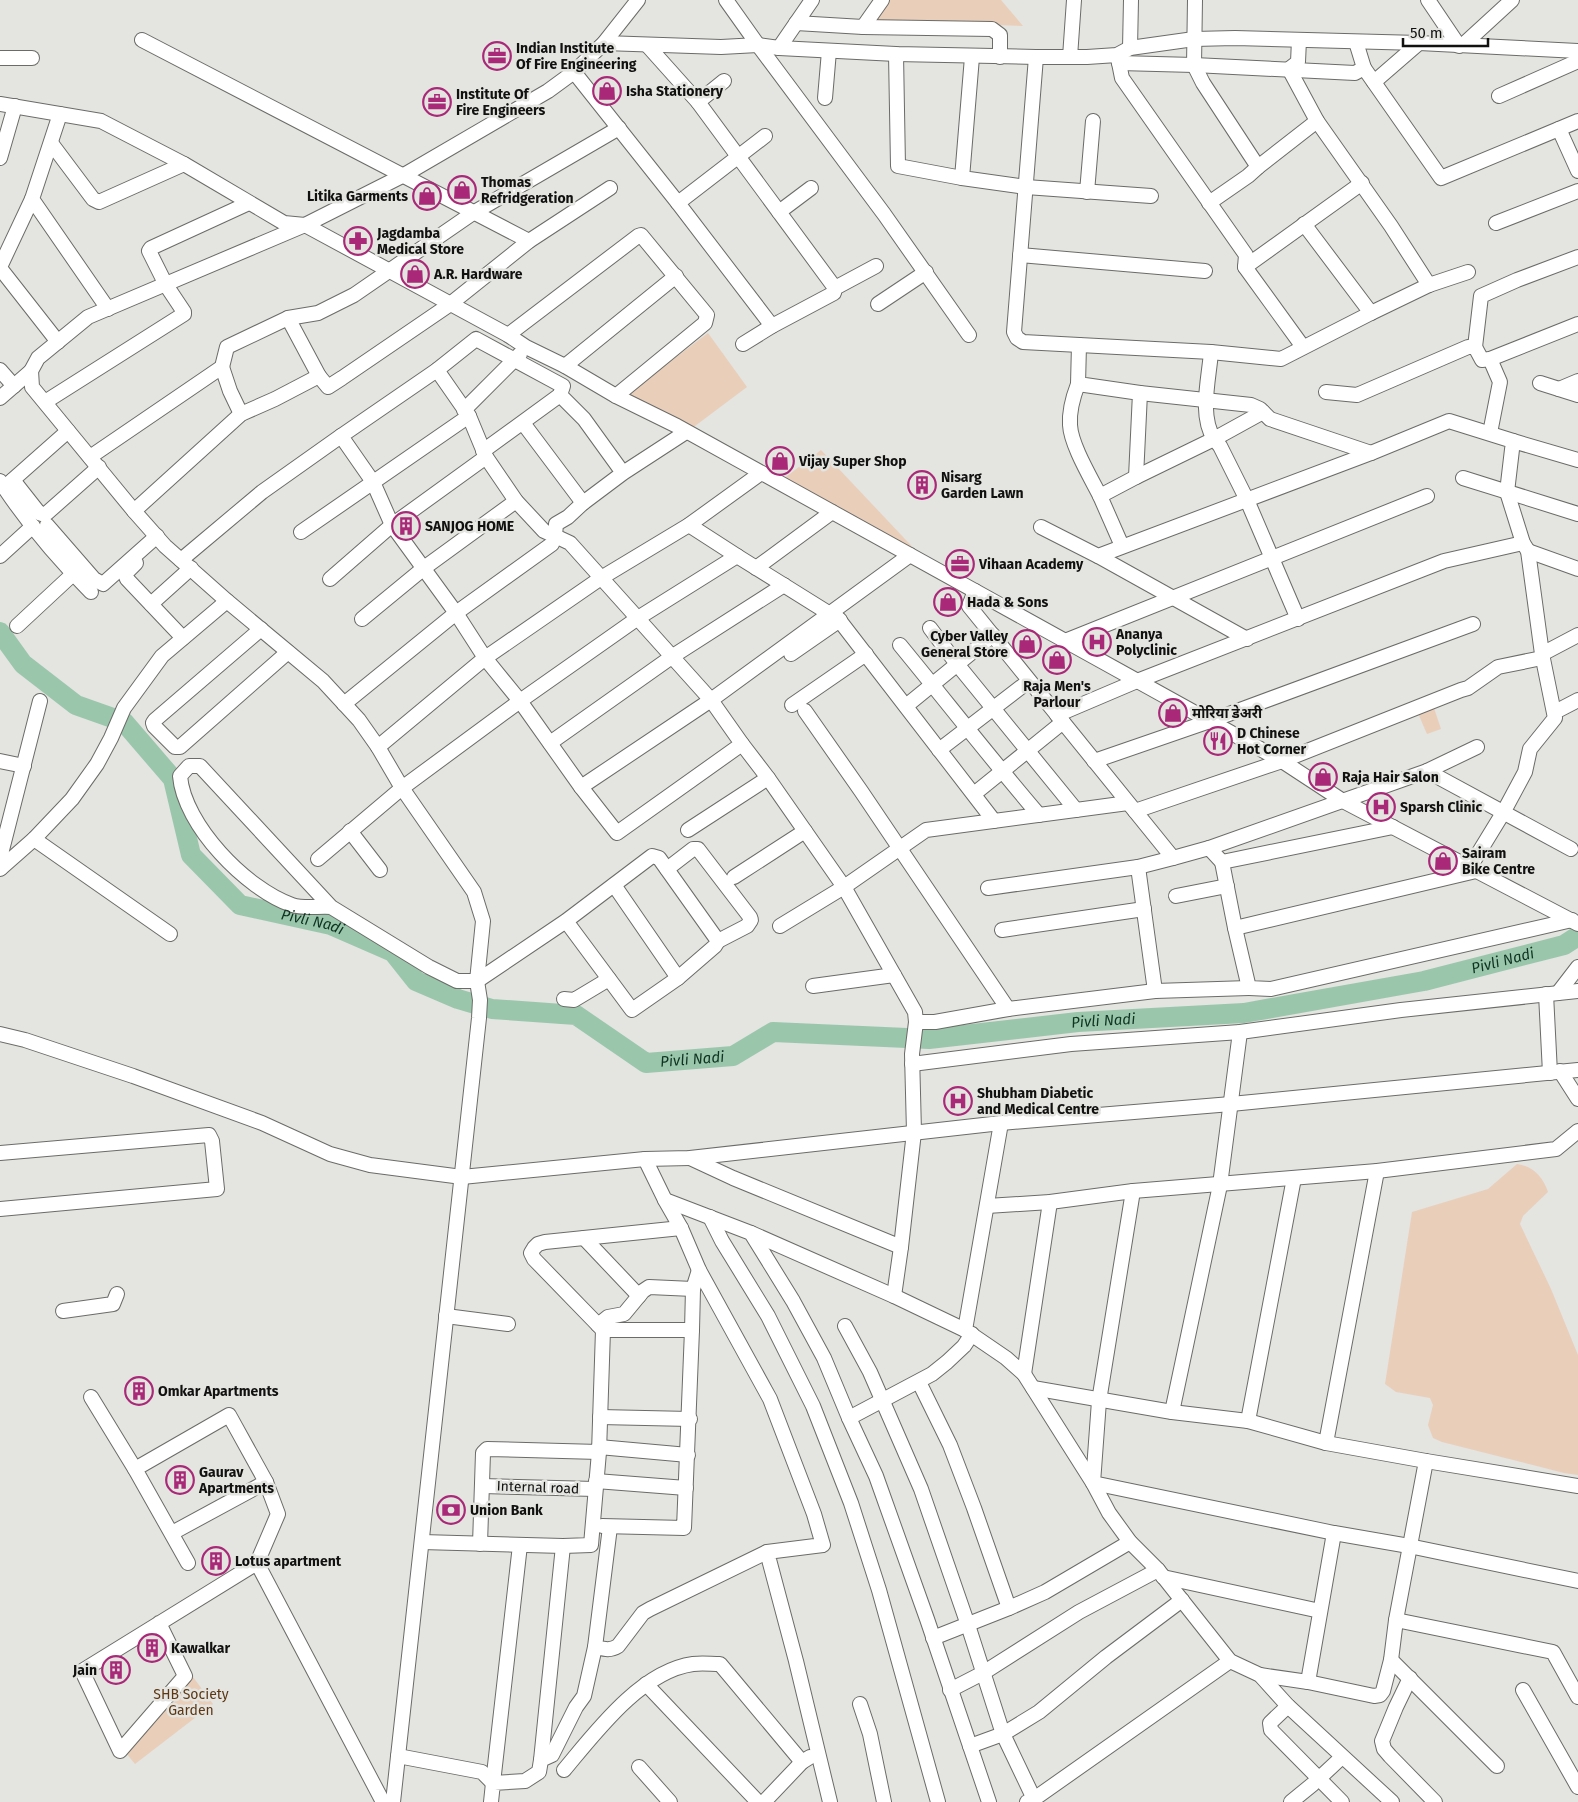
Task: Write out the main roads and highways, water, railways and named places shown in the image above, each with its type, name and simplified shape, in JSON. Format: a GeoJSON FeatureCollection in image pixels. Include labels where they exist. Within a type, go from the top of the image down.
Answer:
{"type":"FeatureCollection","features":[{"type":"Feature","properties":{"kind":"waterway","name":"Pivli Nadi"},"geometry":{"type":"LineString","coordinates":[[0,632],[23,664],[76,705],[124,722],[173,779],[191,855],[240,905],[331,925],[393,952],[416,981],[458,999],[492,1009],[576,1015],[646,1063],[733,1056],[773,1032],[929,1039],[1078,1022],[1244,1013],[1424,981],[1564,945],[1578,936]]}},
{"type":"Feature","properties":{"kind":"place","name":"Indian Institute Of Fire Engineering"},"geometry":{"type":"Point","coordinates":[497,56]}},
{"type":"Feature","properties":{"kind":"place","name":"Isha Stationery"},"geometry":{"type":"Point","coordinates":[607,91]}},
{"type":"Feature","properties":{"kind":"place","name":"Institute Of Fire Engineers"},"geometry":{"type":"Point","coordinates":[437,102]}},
{"type":"Feature","properties":{"kind":"place","name":"Thomas Refridgeration"},"geometry":{"type":"Point","coordinates":[462,190]}},
{"type":"Feature","properties":{"kind":"place","name":"Litika Garments"},"geometry":{"type":"Point","coordinates":[427,196]}},
{"type":"Feature","properties":{"kind":"place","name":"Jagdamba Medical Store"},"geometry":{"type":"Point","coordinates":[358,241]}},
{"type":"Feature","properties":{"kind":"place","name":"A.R. Hardware"},"geometry":{"type":"Point","coordinates":[415,274]}},
{"type":"Feature","properties":{"kind":"place","name":"Vijay Super Shop"},"geometry":{"type":"Point","coordinates":[780,461]}},
{"type":"Feature","properties":{"kind":"place","name":"Nisarg Garden Lawn"},"geometry":{"type":"Point","coordinates":[922,485]}},
{"type":"Feature","properties":{"kind":"place","name":"SANJOG HOME"},"geometry":{"type":"Point","coordinates":[406,526]}},
{"type":"Feature","properties":{"kind":"place","name":"Vihaan Academy"},"geometry":{"type":"Point","coordinates":[960,564]}},
{"type":"Feature","properties":{"kind":"place","name":"Hada & Sons"},"geometry":{"type":"Point","coordinates":[948,602]}},
{"type":"Feature","properties":{"kind":"place","name":"Ananya Polyclinic"},"geometry":{"type":"Point","coordinates":[1097,642]}},
{"type":"Feature","properties":{"kind":"place","name":"Cyber Valley General Store"},"geometry":{"type":"Point","coordinates":[1027,644]}},
{"type":"Feature","properties":{"kind":"place","name":"Raja Men's Parlour"},"geometry":{"type":"Point","coordinates":[1057,660]}},
{"type":"Feature","properties":{"kind":"place","name":"मोरिया डेअरी"},"geometry":{"type":"Point","coordinates":[1173,713]}},
{"type":"Feature","properties":{"kind":"place","name":"D Chinese Hot Corner"},"geometry":{"type":"Point","coordinates":[1218,741]}},
{"type":"Feature","properties":{"kind":"place","name":"Raja Hair Salon"},"geometry":{"type":"Point","coordinates":[1323,777]}},
{"type":"Feature","properties":{"kind":"place","name":"Sparsh Clinic"},"geometry":{"type":"Point","coordinates":[1381,807]}},
{"type":"Feature","properties":{"kind":"place","name":"Sairam Bike Centre"},"geometry":{"type":"Point","coordinates":[1443,861]}},
{"type":"Feature","properties":{"kind":"place","name":"Shubham Diabetic and Medical Centre"},"geometry":{"type":"Point","coordinates":[958,1101]}},
{"type":"Feature","properties":{"kind":"place","name":"Omkar Apartments"},"geometry":{"type":"Point","coordinates":[139,1391]}},
{"type":"Feature","properties":{"kind":"place","name":"Gaurav Apartments"},"geometry":{"type":"Point","coordinates":[180,1480]}},
{"type":"Feature","properties":{"kind":"place","name":"Union Bank"},"geometry":{"type":"Point","coordinates":[451,1510]}},
{"type":"Feature","properties":{"kind":"place","name":"Lotus apartment"},"geometry":{"type":"Point","coordinates":[216,1561]}},
{"type":"Feature","properties":{"kind":"place","name":"Kawalkar"},"geometry":{"type":"Point","coordinates":[152,1648]}},
{"type":"Feature","properties":{"kind":"place","name":"Jain"},"geometry":{"type":"Point","coordinates":[116,1670]}},
{"type":"Feature","properties":{"kind":"park label","name":"SHB Society Garden"},"geometry":{"type":"Point","coordinates":[191,1702]}}]}
